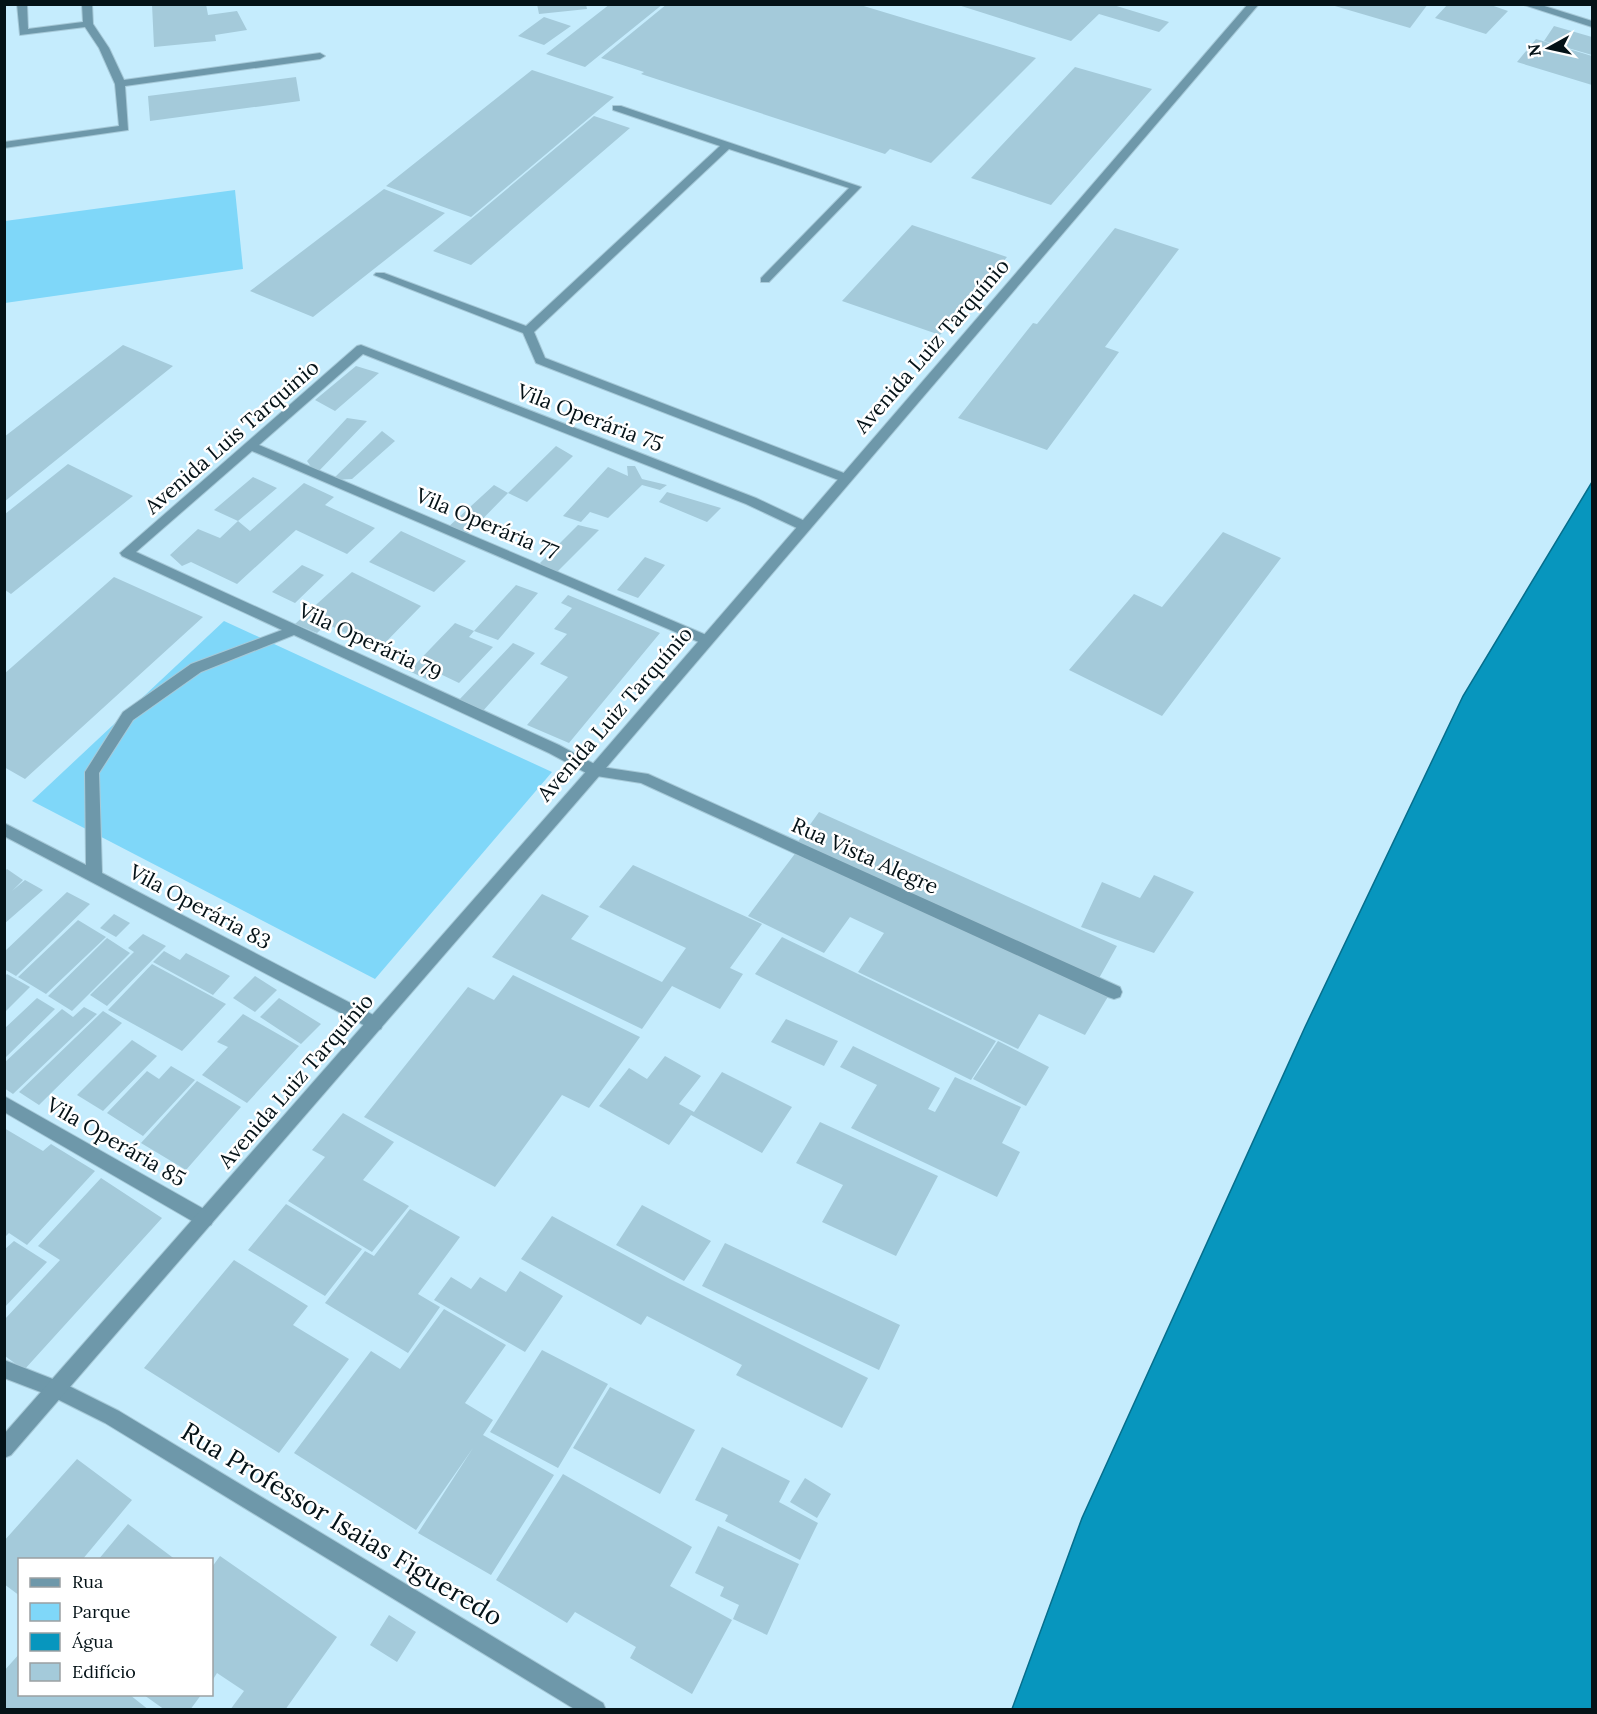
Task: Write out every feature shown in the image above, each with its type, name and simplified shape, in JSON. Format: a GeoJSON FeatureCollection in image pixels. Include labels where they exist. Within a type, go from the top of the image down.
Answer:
{"type":"FeatureCollection","features":[{"type":"Feature","properties":{"kind":"street"},"geometry":{"type":"LineString","coordinates":[[22,4],[23,33],[88,24]]}},
{"type":"Feature","properties":{"kind":"street"},"geometry":{"type":"LineString","coordinates":[[4,145],[123,128],[120,84],[104,48],[88,24],[87,4]]}},
{"type":"Feature","properties":{"kind":"street","name":"Avenida Luiz Tarquínio"},"geometry":{"type":"LineString","coordinates":[[4,1449],[595,771],[1254,4]]}},
{"type":"Feature","properties":{"kind":"street"},"geometry":{"type":"LineString","coordinates":[[1526,4],[1540,6],[1593,24]]}},
{"type":"Feature","properties":{"kind":"street"},"geometry":{"type":"LineString","coordinates":[[120,84],[320,56]]}},
{"type":"Feature","properties":{"kind":"street"},"geometry":{"type":"LineString","coordinates":[[617,108],[856,187],[765,280]]}},
{"type":"Feature","properties":{"kind":"street"},"geometry":{"type":"LineString","coordinates":[[528,331],[727,145]]}},
{"type":"Feature","properties":{"kind":"street"},"geometry":{"type":"LineString","coordinates":[[380,275],[528,331],[540,360],[845,478]]}},
{"type":"Feature","properties":{"kind":"street","name":"Avenida Luis Tarquinio"},"geometry":{"type":"LineString","coordinates":[[127,553],[361,349]]}},
{"type":"Feature","properties":{"kind":"street","name":"Vila Operária 75"},"geometry":{"type":"LineString","coordinates":[[361,349],[751,501],[804,526]]}},
{"type":"Feature","properties":{"kind":"street","name":"Vila Operária 77"},"geometry":{"type":"LineString","coordinates":[[251,446],[706,640]]}},
{"type":"Feature","properties":{"kind":"street","name":"Vila Operária 79"},"geometry":{"type":"LineString","coordinates":[[127,553],[554,749],[595,771]]}},
{"type":"Feature","properties":{"kind":"street"},"geometry":{"type":"LineString","coordinates":[[94,874],[92,772],[128,716],[196,668],[294,630]]}},
{"type":"Feature","properties":{"kind":"street","name":"Rua Vista Alegre"},"geometry":{"type":"LineString","coordinates":[[595,771],[643,778],[1113,992]]}},
{"type":"Feature","properties":{"kind":"street","name":"Vila Operária 83"},"geometry":{"type":"LineString","coordinates":[[4,829],[94,874],[375,1024]]}},
{"type":"Feature","properties":{"kind":"street","name":"Vila Operária 85"},"geometry":{"type":"LineString","coordinates":[[4,1103],[205,1219]]}},
{"type":"Feature","properties":{"kind":"street","name":"Rua Professor Isaias Figueredo"},"geometry":{"type":"LineString","coordinates":[[4,1369],[57,1389],[112,1417],[596,1710]]}},
{"type":"Feature","properties":{"kind":"green space"},"geometry":{"type":"Polygon","coordinates":[[[235,190],[243,269],[5,303],[5,221],[235,190]]]}},
{"type":"Feature","properties":{"kind":"green space"},"geometry":{"type":"Polygon","coordinates":[[[224,621],[552,772],[375,979],[32,801],[224,621]]]}},
{"type":"Feature","properties":{"kind":"water"},"geometry":{"type":"Polygon","coordinates":[[[1592,482],[1592,1709],[1012,1709],[1082,1518],[1305,1027],[1463,696],[1592,482]]]}},
{"type":"Feature","properties":{"kind":"building"},"geometry":{"type":"Polygon","coordinates":[[[152,4],[206,4],[208,15],[237,11],[247,30],[215,35],[216,41],[154,47],[152,4]]]}},
{"type":"Feature","properties":{"kind":"building"},"geometry":{"type":"Polygon","coordinates":[[[537,4],[586,4],[587,9],[539,14],[537,4]]]}},
{"type":"Feature","properties":{"kind":"building"},"geometry":{"type":"Polygon","coordinates":[[[610,4],[663,4],[585,67],[546,54],[610,4]]]}},
{"type":"Feature","properties":{"kind":"building"},"geometry":{"type":"Polygon","coordinates":[[[667,4],[857,4],[1036,58],[931,163],[890,149],[885,154],[641,74],[644,72],[601,58],[667,4]]]}},
{"type":"Feature","properties":{"kind":"building"},"geometry":{"type":"Polygon","coordinates":[[[955,4],[1110,4],[1169,22],[1159,32],[1099,14],[1071,41],[955,4]]]}},
{"type":"Feature","properties":{"kind":"building"},"geometry":{"type":"Polygon","coordinates":[[[1328,4],[1428,4],[1410,28],[1328,4]]]}},
{"type":"Feature","properties":{"kind":"building"},"geometry":{"type":"Polygon","coordinates":[[[1448,4],[1488,4],[1508,11],[1486,34],[1435,18],[1448,4]]]}},
{"type":"Feature","properties":{"kind":"building"},"geometry":{"type":"Polygon","coordinates":[[[544,17],[571,26],[544,45],[518,36],[544,17]]]}},
{"type":"Feature","properties":{"kind":"building"},"geometry":{"type":"Polygon","coordinates":[[[1554,26],[1592,37],[1592,55],[1544,41],[1554,26]]]}},
{"type":"Feature","properties":{"kind":"building"},"geometry":{"type":"Polygon","coordinates":[[[1536,39],[1592,56],[1592,85],[1517,62],[1536,39]]]}},
{"type":"Feature","properties":{"kind":"building"},"geometry":{"type":"Polygon","coordinates":[[[1075,67],[1152,89],[1051,205],[971,178],[1075,67]]]}},
{"type":"Feature","properties":{"kind":"building"},"geometry":{"type":"Polygon","coordinates":[[[532,70],[614,97],[471,217],[386,186],[532,70]]]}},
{"type":"Feature","properties":{"kind":"building"},"geometry":{"type":"Polygon","coordinates":[[[296,77],[300,101],[150,121],[148,96],[296,77]]]}},
{"type":"Feature","properties":{"kind":"building"},"geometry":{"type":"Polygon","coordinates":[[[594,116],[630,128],[471,265],[433,251],[594,116]]]}},
{"type":"Feature","properties":{"kind":"building"},"geometry":{"type":"Polygon","coordinates":[[[384,189],[445,213],[313,317],[250,291],[384,189]]]}},
{"type":"Feature","properties":{"kind":"building"},"geometry":{"type":"Polygon","coordinates":[[[912,225],[1007,257],[940,335],[842,301],[912,225]]]}},
{"type":"Feature","properties":{"kind":"building"},"geometry":{"type":"Polygon","coordinates":[[[1115,228],[1179,249],[1105,347],[1119,352],[1047,450],[958,418],[1033,323],[1037,324],[1115,228]]]}},
{"type":"Feature","properties":{"kind":"building"},"geometry":{"type":"Polygon","coordinates":[[[123,345],[173,366],[4,502],[4,437],[123,345]]]}},
{"type":"Feature","properties":{"kind":"building"},"geometry":{"type":"Polygon","coordinates":[[[356,366],[379,373],[335,411],[315,400],[356,366]]]}},
{"type":"Feature","properties":{"kind":"building"},"geometry":{"type":"Polygon","coordinates":[[[347,418],[367,421],[316,474],[307,461],[347,418]]]}},
{"type":"Feature","properties":{"kind":"building"},"geometry":{"type":"Polygon","coordinates":[[[382,431],[395,441],[352,479],[332,480],[382,431]]]}},
{"type":"Feature","properties":{"kind":"building"},"geometry":{"type":"Polygon","coordinates":[[[556,446],[573,456],[527,502],[508,493],[556,446]]]}},
{"type":"Feature","properties":{"kind":"building"},"geometry":{"type":"Polygon","coordinates":[[[68,464],[133,496],[11,594],[5,590],[5,514],[68,464]]]}},
{"type":"Feature","properties":{"kind":"building"},"geometry":{"type":"Polygon","coordinates":[[[627,466],[635,466],[642,479],[667,485],[660,490],[642,485],[608,518],[590,512],[581,522],[563,516],[608,467],[628,476],[627,466]]]}},
{"type":"Feature","properties":{"kind":"building"},"geometry":{"type":"Polygon","coordinates":[[[253,477],[277,488],[238,521],[214,510],[253,477]]]}},
{"type":"Feature","properties":{"kind":"building"},"geometry":{"type":"Polygon","coordinates":[[[304,483],[334,497],[325,505],[375,528],[347,554],[296,530],[237,584],[191,562],[182,566],[170,555],[198,529],[220,538],[238,521],[250,531],[304,483]]]}},
{"type":"Feature","properties":{"kind":"building"},"geometry":{"type":"Polygon","coordinates":[[[494,485],[508,493],[465,537],[446,529],[494,485]]]}},
{"type":"Feature","properties":{"kind":"building"},"geometry":{"type":"Polygon","coordinates":[[[667,492],[721,508],[707,522],[659,502],[667,492]]]}},
{"type":"Feature","properties":{"kind":"building"},"geometry":{"type":"Polygon","coordinates":[[[578,525],[599,530],[554,575],[540,563],[578,525]]]}},
{"type":"Feature","properties":{"kind":"building"},"geometry":{"type":"Polygon","coordinates":[[[401,531],[466,561],[434,592],[369,562],[401,531]]]}},
{"type":"Feature","properties":{"kind":"building"},"geometry":{"type":"Polygon","coordinates":[[[1223,532],[1281,558],[1162,716],[1069,670],[1134,594],[1162,607],[1223,532]]]}},
{"type":"Feature","properties":{"kind":"building"},"geometry":{"type":"Polygon","coordinates":[[[645,557],[665,565],[638,598],[617,590],[645,557]]]}},
{"type":"Feature","properties":{"kind":"building"},"geometry":{"type":"Polygon","coordinates":[[[302,565],[324,575],[295,603],[272,592],[302,565]]]}},
{"type":"Feature","properties":{"kind":"building"},"geometry":{"type":"Polygon","coordinates":[[[352,572],[421,606],[379,649],[327,624],[317,633],[295,624],[352,572]]]}},
{"type":"Feature","properties":{"kind":"building"},"geometry":{"type":"Polygon","coordinates":[[[114,577],[203,617],[25,779],[4,767],[4,674],[114,577]]]}},
{"type":"Feature","properties":{"kind":"building"},"geometry":{"type":"Polygon","coordinates":[[[516,585],[538,593],[498,640],[474,631],[516,585]]]}},
{"type":"Feature","properties":{"kind":"building"},"geometry":{"type":"Polygon","coordinates":[[[568,595],[660,633],[569,743],[527,725],[568,677],[540,664],[567,634],[554,629],[572,608],[561,603],[568,595]]]}},
{"type":"Feature","properties":{"kind":"building"},"geometry":{"type":"Polygon","coordinates":[[[455,623],[474,631],[469,637],[493,647],[459,683],[436,672],[428,680],[409,671],[455,623]]]}},
{"type":"Feature","properties":{"kind":"building"},"geometry":{"type":"Polygon","coordinates":[[[513,643],[535,653],[482,712],[458,701],[513,643]]]}},
{"type":"Feature","properties":{"kind":"building"},"geometry":{"type":"Polygon","coordinates":[[[819,812],[1117,946],[1098,980],[797,843],[819,812]]]}},
{"type":"Feature","properties":{"kind":"building"},"geometry":{"type":"Polygon","coordinates":[[[797,851],[1109,995],[1085,1035],[1039,1014],[1018,1049],[858,972],[884,933],[850,917],[824,953],[748,916],[797,851]]]}},
{"type":"Feature","properties":{"kind":"building"},"geometry":{"type":"Polygon","coordinates":[[[633,865],[762,924],[730,968],[743,974],[720,1009],[672,986],[642,1029],[492,957],[542,894],[589,916],[571,939],[662,982],[686,948],[599,907],[633,865]]]}},
{"type":"Feature","properties":{"kind":"building"},"geometry":{"type":"Polygon","coordinates":[[[7,869],[23,880],[12,891],[25,880],[43,890],[4,924],[4,872],[7,869]]]}},
{"type":"Feature","properties":{"kind":"building"},"geometry":{"type":"Polygon","coordinates":[[[1154,875],[1194,892],[1154,953],[1081,927],[1102,882],[1140,898],[1154,875]]]}},
{"type":"Feature","properties":{"kind":"building"},"geometry":{"type":"Polygon","coordinates":[[[67,892],[90,904],[16,976],[4,969],[4,952],[67,892]]]}},
{"type":"Feature","properties":{"kind":"building"},"geometry":{"type":"Polygon","coordinates":[[[114,914],[130,923],[116,937],[100,928],[114,914]]]}},
{"type":"Feature","properties":{"kind":"building"},"geometry":{"type":"Polygon","coordinates":[[[78,920],[106,937],[46,994],[18,977],[78,920]]]}},
{"type":"Feature","properties":{"kind":"building"},"geometry":{"type":"Polygon","coordinates":[[[143,934],[166,946],[107,1006],[90,995],[134,952],[128,948],[143,934]]]}},
{"type":"Feature","properties":{"kind":"building"},"geometry":{"type":"Polygon","coordinates":[[[782,937],[996,1041],[971,1080],[755,974],[782,937]]]}},
{"type":"Feature","properties":{"kind":"building"},"geometry":{"type":"Polygon","coordinates":[[[107,938],[130,953],[72,1011],[48,996],[107,938]]]}},
{"type":"Feature","properties":{"kind":"building"},"geometry":{"type":"Polygon","coordinates":[[[164,951],[180,960],[186,953],[230,976],[213,995],[153,962],[164,951]]]}},
{"type":"Feature","properties":{"kind":"building"},"geometry":{"type":"Polygon","coordinates":[[[152,964],[226,1004],[182,1051],[108,1010],[152,964]]]}},
{"type":"Feature","properties":{"kind":"building"},"geometry":{"type":"Polygon","coordinates":[[[7,974],[30,987],[4,1013],[4,977],[7,974]]]}},
{"type":"Feature","properties":{"kind":"building"},"geometry":{"type":"Polygon","coordinates":[[[513,975],[640,1037],[589,1108],[562,1095],[495,1187],[364,1117],[468,987],[494,1000],[513,975]]]}},
{"type":"Feature","properties":{"kind":"building"},"geometry":{"type":"Polygon","coordinates":[[[255,976],[277,990],[255,1012],[233,998],[255,976]]]}},
{"type":"Feature","properties":{"kind":"building"},"geometry":{"type":"Polygon","coordinates":[[[37,998],[55,1009],[4,1059],[4,1029],[37,998]]]}},
{"type":"Feature","properties":{"kind":"building"},"geometry":{"type":"Polygon","coordinates":[[[279,998],[321,1024],[301,1044],[260,1017],[279,998]]]}},
{"type":"Feature","properties":{"kind":"building"},"geometry":{"type":"Polygon","coordinates":[[[84,1007],[97,1014],[13,1094],[4,1088],[4,1063],[62,1009],[73,1017],[84,1007]]]}},
{"type":"Feature","properties":{"kind":"building"},"geometry":{"type":"Polygon","coordinates":[[[103,1011],[122,1023],[39,1105],[19,1092],[103,1011]]]}},
{"type":"Feature","properties":{"kind":"building"},"geometry":{"type":"Polygon","coordinates":[[[243,1014],[299,1046],[247,1103],[202,1075],[228,1047],[217,1042],[243,1014]]]}},
{"type":"Feature","properties":{"kind":"building"},"geometry":{"type":"Polygon","coordinates":[[[786,1019],[838,1041],[824,1066],[771,1042],[786,1019]]]}},
{"type":"Feature","properties":{"kind":"building"},"geometry":{"type":"Polygon","coordinates":[[[132,1040],[157,1056],[103,1111],[77,1095],[132,1040]]]}},
{"type":"Feature","properties":{"kind":"building"},"geometry":{"type":"Polygon","coordinates":[[[998,1041],[1049,1067],[1026,1106],[973,1079],[998,1041]]]}},
{"type":"Feature","properties":{"kind":"building"},"geometry":{"type":"Polygon","coordinates":[[[853,1046],[940,1088],[928,1109],[935,1112],[955,1077],[1021,1107],[1002,1143],[1020,1152],[997,1197],[851,1128],[877,1085],[840,1067],[853,1046]]]}},
{"type":"Feature","properties":{"kind":"building"},"geometry":{"type":"Polygon","coordinates":[[[665,1056],[701,1076],[679,1104],[694,1112],[722,1072],[792,1107],[762,1153],[691,1115],[669,1145],[599,1106],[629,1068],[647,1079],[665,1056]]]}},
{"type":"Feature","properties":{"kind":"building"},"geometry":{"type":"Polygon","coordinates":[[[171,1066],[195,1080],[143,1136],[107,1113],[147,1071],[159,1079],[171,1066]]]}},
{"type":"Feature","properties":{"kind":"building"},"geometry":{"type":"Polygon","coordinates":[[[197,1081],[241,1107],[186,1170],[141,1143],[197,1081]]]}},
{"type":"Feature","properties":{"kind":"building"},"geometry":{"type":"Polygon","coordinates":[[[343,1113],[394,1142],[363,1180],[409,1206],[372,1252],[288,1201],[325,1157],[312,1150],[343,1113]]]}},
{"type":"Feature","properties":{"kind":"building"},"geometry":{"type":"Polygon","coordinates":[[[820,1122],[938,1176],[896,1256],[822,1222],[843,1185],[796,1163],[820,1122]]]}},
{"type":"Feature","properties":{"kind":"building"},"geometry":{"type":"Polygon","coordinates":[[[4,1128],[43,1151],[51,1144],[95,1171],[27,1245],[9,1233],[4,1238],[4,1128]]]}},
{"type":"Feature","properties":{"kind":"building"},"geometry":{"type":"Polygon","coordinates":[[[101,1178],[162,1218],[24,1370],[5,1356],[5,1319],[60,1260],[38,1246],[101,1178]]]}},
{"type":"Feature","properties":{"kind":"building"},"geometry":{"type":"Polygon","coordinates":[[[286,1204],[362,1249],[325,1296],[248,1250],[286,1204]]]}},
{"type":"Feature","properties":{"kind":"building"},"geometry":{"type":"Polygon","coordinates":[[[642,1205],[711,1241],[684,1281],[616,1245],[642,1205]]]}},
{"type":"Feature","properties":{"kind":"building"},"geometry":{"type":"Polygon","coordinates":[[[410,1209],[460,1237],[418,1294],[440,1307],[408,1353],[325,1303],[365,1251],[374,1256],[410,1209]]]}},
{"type":"Feature","properties":{"kind":"building"},"geometry":{"type":"Polygon","coordinates":[[[552,1216],[670,1279],[868,1378],[842,1428],[736,1375],[742,1365],[647,1316],[641,1325],[521,1259],[552,1216]]]}},
{"type":"Feature","properties":{"kind":"building"},"geometry":{"type":"Polygon","coordinates":[[[14,1241],[47,1262],[4,1308],[4,1250],[14,1241]]]}},
{"type":"Feature","properties":{"kind":"building"},"geometry":{"type":"Polygon","coordinates":[[[725,1243],[900,1325],[879,1370],[702,1286],[725,1243]]]}},
{"type":"Feature","properties":{"kind":"building"},"geometry":{"type":"Polygon","coordinates":[[[234,1260],[308,1306],[293,1325],[349,1359],[279,1453],[144,1368],[234,1260]]]}},
{"type":"Feature","properties":{"kind":"building"},"geometry":{"type":"Polygon","coordinates":[[[520,1271],[563,1296],[525,1352],[434,1300],[451,1277],[471,1289],[480,1277],[506,1292],[520,1271]]]}},
{"type":"Feature","properties":{"kind":"building"},"geometry":{"type":"Polygon","coordinates":[[[444,1309],[506,1345],[465,1403],[493,1420],[483,1435],[554,1475],[491,1575],[418,1533],[473,1448],[416,1530],[294,1453],[371,1351],[400,1369],[444,1309]]]}},
{"type":"Feature","properties":{"kind":"building"},"geometry":{"type":"Polygon","coordinates":[[[542,1350],[608,1384],[558,1468],[490,1432],[542,1350]]]}},
{"type":"Feature","properties":{"kind":"building"},"geometry":{"type":"Polygon","coordinates":[[[610,1387],[695,1430],[660,1494],[573,1448],[610,1387]]]}},
{"type":"Feature","properties":{"kind":"building"},"geometry":{"type":"Polygon","coordinates":[[[722,1447],[790,1481],[779,1502],[818,1523],[800,1560],[725,1521],[728,1515],[695,1500],[722,1447]]]}},
{"type":"Feature","properties":{"kind":"building"},"geometry":{"type":"Polygon","coordinates":[[[77,1459],[132,1500],[84,1558],[18,1558],[18,1594],[4,1584],[4,1541],[77,1459]]]}},
{"type":"Feature","properties":{"kind":"building"},"geometry":{"type":"Polygon","coordinates":[[[563,1474],[692,1547],[670,1586],[732,1620],[692,1694],[630,1658],[636,1647],[575,1612],[567,1623],[496,1580],[563,1474]]]}},
{"type":"Feature","properties":{"kind":"building"},"geometry":{"type":"Polygon","coordinates":[[[805,1478],[831,1494],[817,1518],[790,1502],[805,1478]]]}},
{"type":"Feature","properties":{"kind":"building"},"geometry":{"type":"Polygon","coordinates":[[[128,1524],[173,1558],[100,1558],[128,1524]]]}},
{"type":"Feature","properties":{"kind":"building"},"geometry":{"type":"Polygon","coordinates":[[[718,1526],[799,1564],[767,1635],[733,1619],[739,1605],[720,1596],[724,1587],[695,1573],[718,1526]]]}},
{"type":"Feature","properties":{"kind":"building"},"geometry":{"type":"Polygon","coordinates":[[[220,1556],[337,1637],[285,1710],[230,1710],[244,1691],[217,1673],[213,1679],[213,1566],[220,1556]]]}},
{"type":"Feature","properties":{"kind":"building"},"geometry":{"type":"Polygon","coordinates":[[[389,1615],[416,1632],[397,1662],[370,1645],[389,1615]]]}},
{"type":"Feature","properties":{"kind":"building"},"geometry":{"type":"Polygon","coordinates":[[[18,1655],[18,1696],[131,1696],[149,1710],[4,1710],[4,1671],[18,1655]]]}},
{"type":"Feature","properties":{"kind":"building"},"geometry":{"type":"Polygon","coordinates":[[[145,1696],[200,1696],[190,1710],[165,1710],[145,1696]]]}}]}
